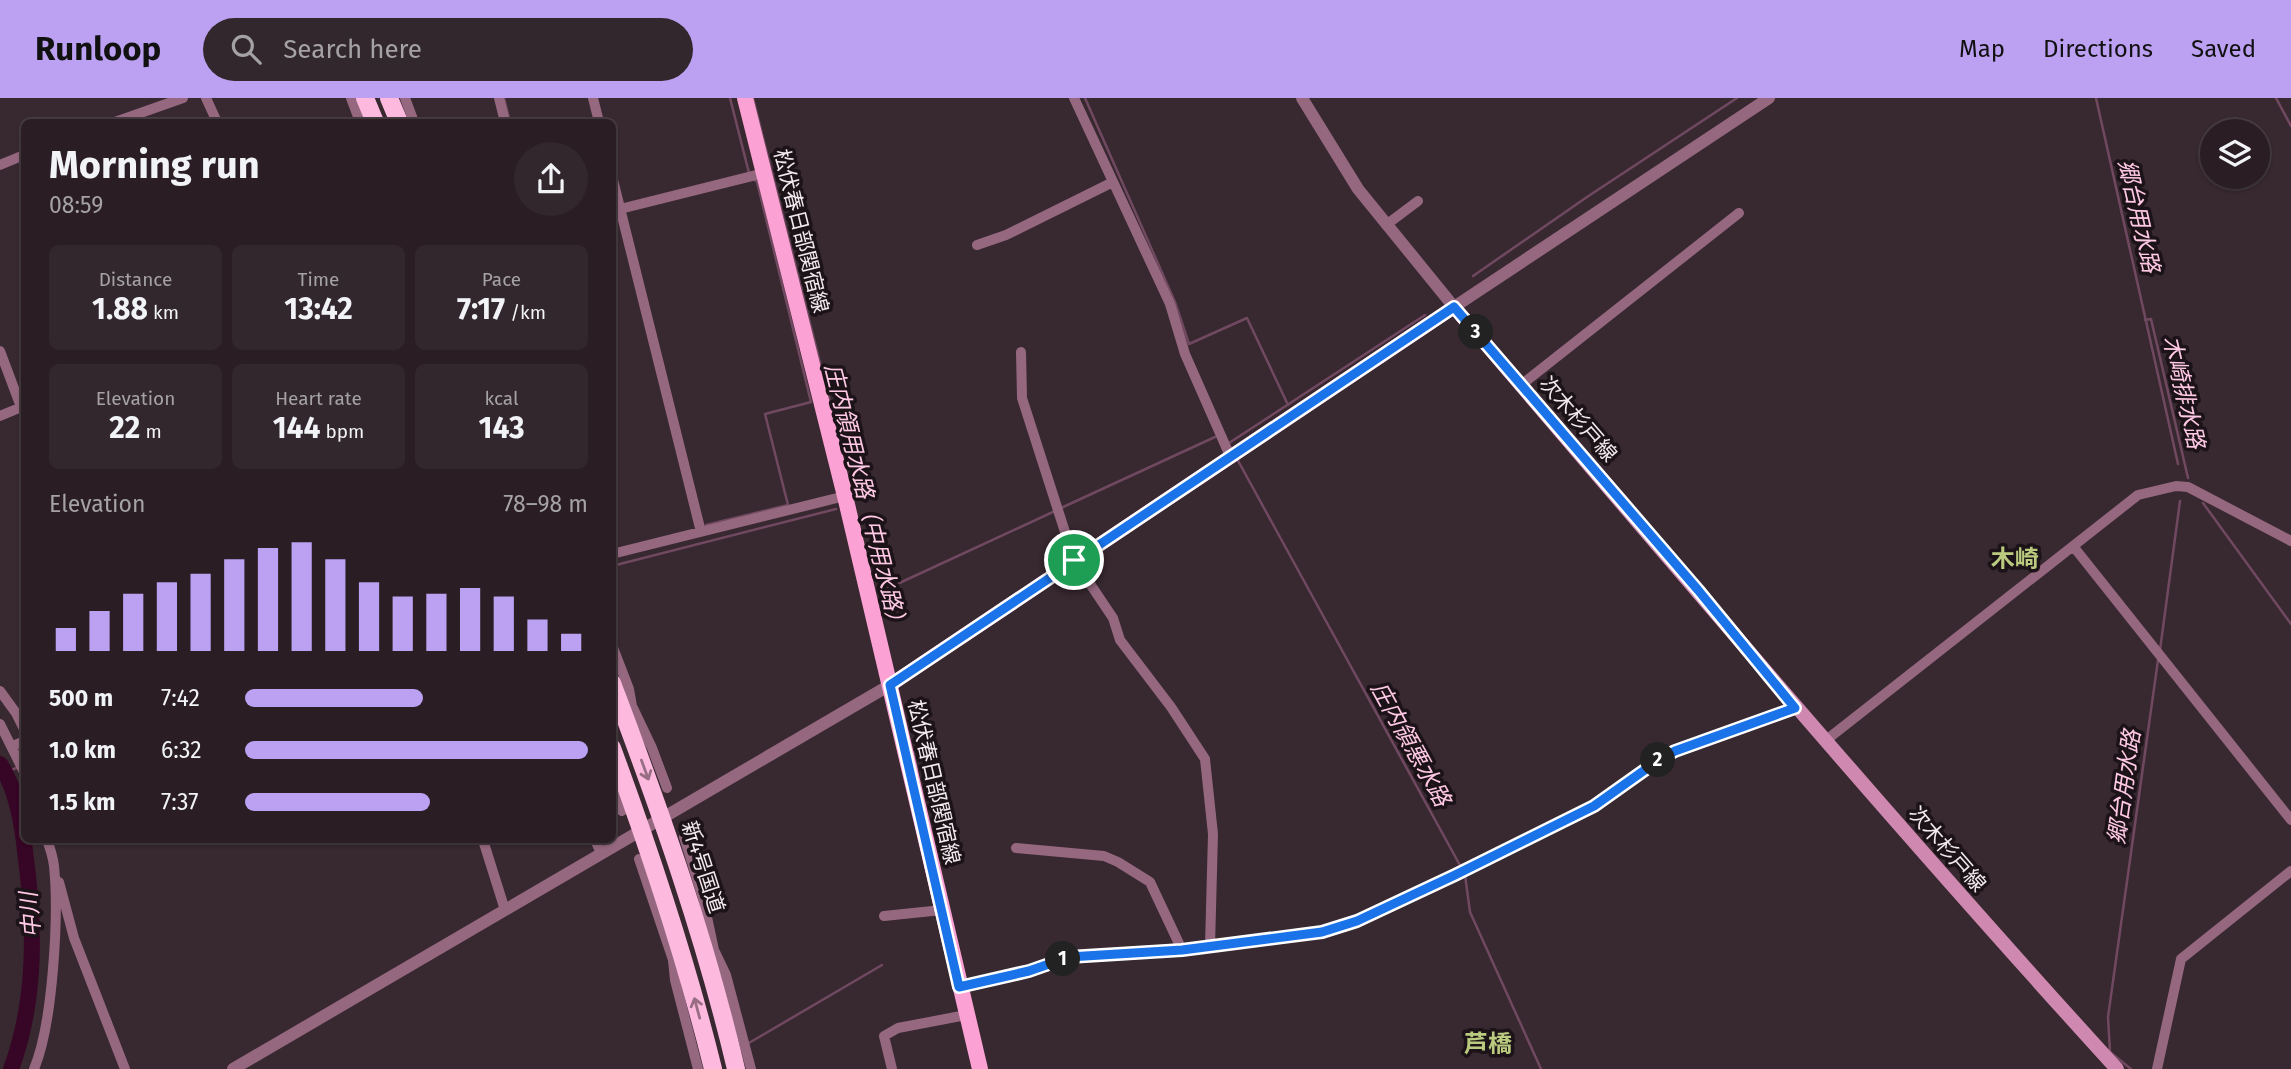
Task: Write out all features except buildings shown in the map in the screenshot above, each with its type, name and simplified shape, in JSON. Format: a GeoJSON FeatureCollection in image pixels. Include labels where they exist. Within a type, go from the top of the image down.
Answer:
{"type":"FeatureCollection","features":[{"type":"Feature","properties":{"kind":"highway"},"geometry":{"type":"LineString","coordinates":[[365,98],[374,119]]}},
{"type":"Feature","properties":{"kind":"highway"},"geometry":{"type":"LineString","coordinates":[[389,98],[398,119]]}},
{"type":"Feature","properties":{"kind":"highway","name":"新4号国道"},"geometry":{"type":"LineString","coordinates":[[616,690],[633,721],[663,817],[706,935],[736,1069]]}},
{"type":"Feature","properties":{"kind":"highway"},"geometry":{"type":"LineString","coordinates":[[616,774],[643,828],[675,948],[713,1069]]}},
{"type":"Feature","properties":{"kind":"main road","name":"松伏春日部関宿線"},"geometry":{"type":"LineString","coordinates":[[745,98],[845,496],[979,1069]]}},
{"type":"Feature","properties":{"kind":"main road","name":"次木杉戸線"},"geometry":{"type":"LineString","coordinates":[[1454,307],[1795,708],[2117,1069]]}},
{"type":"Feature","properties":{"kind":"main road"},"geometry":{"type":"LineString","coordinates":[[890,685],[1454,307]]}},
{"type":"Feature","properties":{"kind":"street"},"geometry":{"type":"LineString","coordinates":[[124,119],[183,98]]}},
{"type":"Feature","properties":{"kind":"street"},"geometry":{"type":"LineString","coordinates":[[206,98],[216,119]]}},
{"type":"Feature","properties":{"kind":"street"},"geometry":{"type":"LineString","coordinates":[[351,98],[359,119]]}},
{"type":"Feature","properties":{"kind":"street"},"geometry":{"type":"LineString","coordinates":[[405,98],[413,119]]}},
{"type":"Feature","properties":{"kind":"street"},"geometry":{"type":"LineString","coordinates":[[499,98],[504,119]]}},
{"type":"Feature","properties":{"kind":"street"},"geometry":{"type":"LineString","coordinates":[[593,98],[598,119]]}},
{"type":"Feature","properties":{"kind":"street"},"geometry":{"type":"LineString","coordinates":[[1074,98],[1170,303],[1185,354],[1230,456]]}},
{"type":"Feature","properties":{"kind":"street"},"geometry":{"type":"LineString","coordinates":[[1302,98],[1358,189],[1454,307],[1769,98]]}},
{"type":"Feature","properties":{"kind":"street"},"geometry":{"type":"LineString","coordinates":[[0,165],[21,156]]}},
{"type":"Feature","properties":{"kind":"street"},"geometry":{"type":"LineString","coordinates":[[701,533],[617,209],[764,173]]}},
{"type":"Feature","properties":{"kind":"street"},"geometry":{"type":"LineString","coordinates":[[977,245],[1006,235],[1113,182]]}},
{"type":"Feature","properties":{"kind":"street"},"geometry":{"type":"LineString","coordinates":[[1387,225],[1418,201]]}},
{"type":"Feature","properties":{"kind":"street"},"geometry":{"type":"LineString","coordinates":[[1521,385],[1739,213]]}},
{"type":"Feature","properties":{"kind":"street"},"geometry":{"type":"LineString","coordinates":[[0,351],[21,402]]}},
{"type":"Feature","properties":{"kind":"street"},"geometry":{"type":"LineString","coordinates":[[1021,352],[1022,398],[1074,560],[1113,618],[1120,640],[1171,707],[1205,760],[1213,834],[1210,946]]}},
{"type":"Feature","properties":{"kind":"street"},"geometry":{"type":"LineString","coordinates":[[0,416],[21,408]]}},
{"type":"Feature","properties":{"kind":"street"},"geometry":{"type":"LineString","coordinates":[[1825,741],[2138,495],[2176,486],[2188,487],[2291,541]]}},
{"type":"Feature","properties":{"kind":"street"},"geometry":{"type":"LineString","coordinates":[[616,553],[845,496]]}},
{"type":"Feature","properties":{"kind":"street"},"geometry":{"type":"LineString","coordinates":[[2073,546],[2291,820]]}},
{"type":"Feature","properties":{"kind":"street"},"geometry":{"type":"LineString","coordinates":[[616,659],[633,721],[652,748],[667,788]]}},
{"type":"Feature","properties":{"kind":"street"},"geometry":{"type":"LineString","coordinates":[[233,1069],[890,685]]}},
{"type":"Feature","properties":{"kind":"street"},"geometry":{"type":"LineString","coordinates":[[0,691],[21,723]]}},
{"type":"Feature","properties":{"kind":"street"},"geometry":{"type":"LineString","coordinates":[[959,987],[1029,971],[1069,957],[1182,950],[1322,932],[1357,921],[1594,806],[1675,751],[1795,708]]}},
{"type":"Feature","properties":{"kind":"street"},"geometry":{"type":"LineString","coordinates":[[0,724],[21,765]]}},
{"type":"Feature","properties":{"kind":"street"},"geometry":{"type":"LineString","coordinates":[[13,746],[21,742]]}},
{"type":"Feature","properties":{"kind":"street"},"geometry":{"type":"LineString","coordinates":[[616,778],[622,811]]}},
{"type":"Feature","properties":{"kind":"street"},"geometry":{"type":"LineString","coordinates":[[684,838],[704,898],[706,935],[726,975],[751,1069]]}},
{"type":"Feature","properties":{"kind":"street"},"geometry":{"type":"LineString","coordinates":[[48,843],[74,938],[125,1069]]}},
{"type":"Feature","properties":{"kind":"street"},"geometry":{"type":"LineString","coordinates":[[484,843],[505,910]]}},
{"type":"Feature","properties":{"kind":"street"},"geometry":{"type":"LineString","coordinates":[[596,843],[601,853]]}},
{"type":"Feature","properties":{"kind":"street"},"geometry":{"type":"LineString","coordinates":[[1016,848],[1104,856],[1118,862],[1150,882],[1182,950]]}},
{"type":"Feature","properties":{"kind":"street"},"geometry":{"type":"LineString","coordinates":[[639,859],[675,948],[698,1069]]}},
{"type":"Feature","properties":{"kind":"street"},"geometry":{"type":"LineString","coordinates":[[34,1069],[45,1030],[51,978],[55,922],[54,864]]}},
{"type":"Feature","properties":{"kind":"street"},"geometry":{"type":"LineString","coordinates":[[2157,1069],[2181,959],[2291,871]]}},
{"type":"Feature","properties":{"kind":"street"},"geometry":{"type":"LineString","coordinates":[[884,916],[942,911]]}},
{"type":"Feature","properties":{"kind":"street"},"geometry":{"type":"LineString","coordinates":[[892,1069],[884,1036],[898,1028],[966,1015]]}},
{"type":"Feature","properties":{"kind":"waterway"},"geometry":{"type":"LineString","coordinates":[[504,98],[509,119]]}},
{"type":"Feature","properties":{"kind":"waterway"},"geometry":{"type":"LineString","coordinates":[[730,98],[749,173]]}},
{"type":"Feature","properties":{"kind":"waterway","name":"庄内領用水路（中用水路）"},"geometry":{"type":"LineString","coordinates":[[753,98],[835,422]]}},
{"type":"Feature","properties":{"kind":"waterway"},"geometry":{"type":"LineString","coordinates":[[1085,98],[1175,302],[1189,344],[1247,318],[1288,405]]}},
{"type":"Feature","properties":{"kind":"waterway"},"geometry":{"type":"LineString","coordinates":[[1473,276],[1737,98]]}},
{"type":"Feature","properties":{"kind":"waterway","name":"郷台用水路"},"geometry":{"type":"LineString","coordinates":[[2096,98],[2178,464]]}},
{"type":"Feature","properties":{"kind":"waterway"},"geometry":{"type":"LineString","coordinates":[[2276,98],[2291,126]]}},
{"type":"Feature","properties":{"kind":"waterway"},"geometry":{"type":"LineString","coordinates":[[706,525],[788,505],[765,414],[811,402],[757,182],[753,178]]}},
{"type":"Feature","properties":{"kind":"waterway"},"geometry":{"type":"LineString","coordinates":[[1229,443],[1425,315]]}},
{"type":"Feature","properties":{"kind":"waterway","name":"木崎排水路"},"geometry":{"type":"LineString","coordinates":[[2145,320],[2151,319],[2188,478]]}},
{"type":"Feature","properties":{"kind":"waterway"},"geometry":{"type":"LineString","coordinates":[[1061,508],[1215,437]]}},
{"type":"Feature","properties":{"kind":"waterway","name":"庄内領悪水路"},"geometry":{"type":"LineString","coordinates":[[1236,457],[1462,869]]}},
{"type":"Feature","properties":{"kind":"waterway","name":"郷台用水路"},"geometry":{"type":"LineString","coordinates":[[2160,650],[2180,501]]}},
{"type":"Feature","properties":{"kind":"waterway","name":"木崎排水路"},"geometry":{"type":"LineString","coordinates":[[2203,503],[2291,624]]}},
{"type":"Feature","properties":{"kind":"waterway"},"geometry":{"type":"LineString","coordinates":[[616,565],[836,509]]}},
{"type":"Feature","properties":{"kind":"waterway"},"geometry":{"type":"LineString","coordinates":[[880,592],[1055,511]]}},
{"type":"Feature","properties":{"kind":"waterway","name":"郷台用水路"},"geometry":{"type":"LineString","coordinates":[[2131,1069],[2110,1052],[2108,1017],[2158,660]]}},
{"type":"Feature","properties":{"kind":"waterway","name":"庄内領用水路（中用水路）"},"geometry":{"type":"LineString","coordinates":[[913,752],[917,769]]}},
{"type":"Feature","properties":{"kind":"waterway","name":"中川"},"geometry":{"type":"LineString","coordinates":[[0,764],[14,794],[21,823]]}},
{"type":"Feature","properties":{"kind":"waterway"},"geometry":{"type":"LineString","coordinates":[[6,772],[19,767]]}},
{"type":"Feature","properties":{"kind":"waterway","name":"中川"},"geometry":{"type":"LineString","coordinates":[[11,1069],[26,1016],[32,961],[31,906],[24,843]]}},
{"type":"Feature","properties":{"kind":"waterway","name":"庄内領悪水路"},"geometry":{"type":"LineString","coordinates":[[1465,875],[1470,912],[1541,1069]]}},
{"type":"Feature","properties":{"kind":"waterway"},"geometry":{"type":"LineString","coordinates":[[737,1050],[882,965]]}},
{"type":"Feature","properties":{"kind":"district","name":"木崎"},"geometry":{"type":"Point","coordinates":[2015,559]}},
{"type":"Feature","properties":{"kind":"district","name":"芦橋"},"geometry":{"type":"Point","coordinates":[1488,1044]}},
{"type":"Feature","properties":{"kind":"route"},"geometry":{"type":"LineString","coordinates":[[1454,307],[1698,590],[1795,708],[1675,751],[1594,806],[1357,921],[1322,932],[1182,950],[1069,957],[1029,971],[959,987],[890,685],[1074,560],[1454,307]]}}]}
